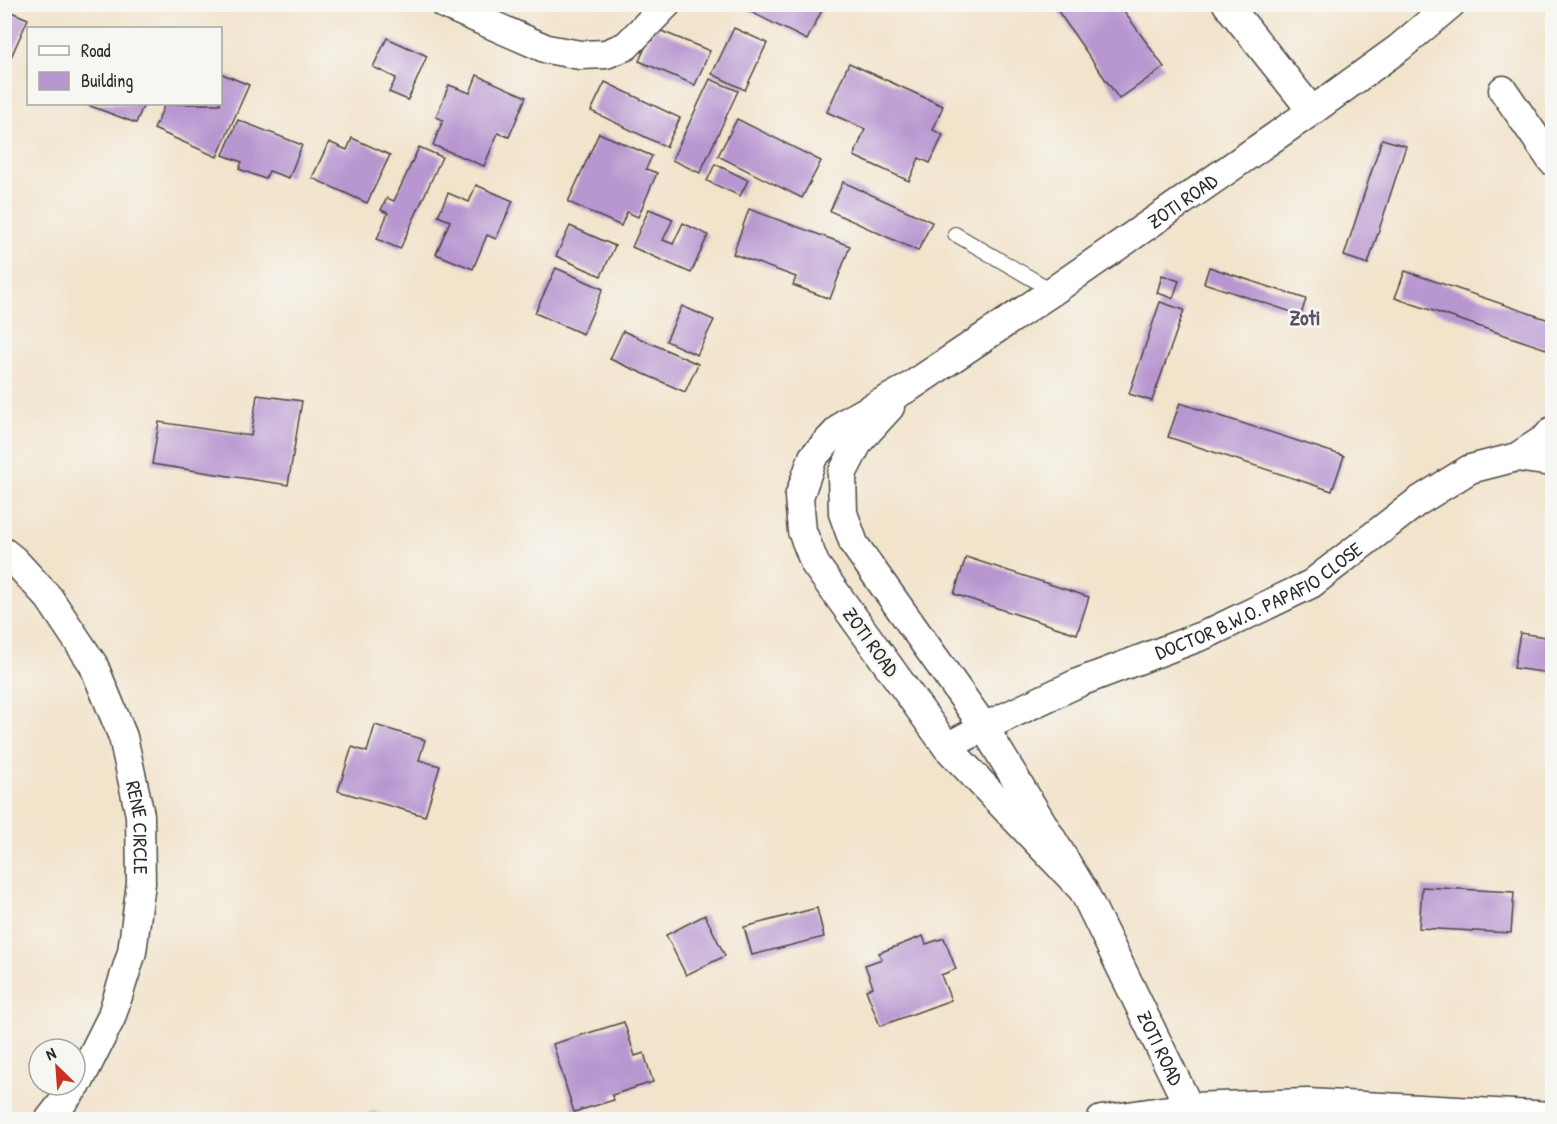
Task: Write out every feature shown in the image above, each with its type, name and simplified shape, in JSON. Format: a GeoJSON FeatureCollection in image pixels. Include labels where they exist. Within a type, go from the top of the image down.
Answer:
{"type":"FeatureCollection","features":[{"type":"Feature","properties":{"kind":"street"},"geometry":{"type":"LineString","coordinates":[[444,4],[547,49],[580,55],[606,54],[626,46],[667,4]]}},
{"type":"Feature","properties":{"kind":"street"},"geometry":{"type":"LineString","coordinates":[[1227,4],[1312,111]]}},
{"type":"Feature","properties":{"kind":"street","name":"ZOTI ROAD"},"geometry":{"type":"LineString","coordinates":[[1083,890],[947,747],[815,564],[802,531],[799,497],[813,457],[846,422],[908,388],[1053,291],[1312,111],[1399,48],[1451,4]]}},
{"type":"Feature","properties":{"kind":"street"},"geometry":{"type":"LineString","coordinates":[[1503,90],[1552,161]]}},
{"type":"Feature","properties":{"kind":"street","name":"ZOTI ROAD"},"geometry":{"type":"LineString","coordinates":[[908,388],[859,441],[842,474],[843,513],[854,544],[984,727],[1083,890],[1189,1107]]}},
{"type":"Feature","properties":{"kind":"street","name":"DOCTOR B.W.O. PAPAFIO CLOSE"},"geometry":{"type":"LineString","coordinates":[[947,747],[1080,682],[1207,634],[1311,584],[1418,502],[1470,469],[1516,457],[1546,438],[1552,431]]}},
{"type":"Feature","properties":{"kind":"street"},"geometry":{"type":"LineString","coordinates":[[1516,457],[1552,462]]}},
{"type":"Feature","properties":{"kind":"street","name":"RENE CIRCLE"},"geometry":{"type":"LineString","coordinates":[[4,552],[48,598],[93,664],[123,737],[140,815],[141,884],[132,952],[111,1018],[80,1080],[49,1119]]}},
{"type":"Feature","properties":{"kind":"street"},"geometry":{"type":"LineString","coordinates":[[1101,1119],[1189,1107],[1552,1116]]}},
{"type":"Feature","properties":{"kind":"lane"},"geometry":{"type":"LineString","coordinates":[[955,234],[1053,291]]}},
{"type":"Feature","properties":{"kind":"building"},"geometry":{"type":"Polygon","coordinates":[[[752,4],[825,4],[807,40],[749,11],[752,4]]]}},
{"type":"Feature","properties":{"kind":"building"},"geometry":{"type":"Polygon","coordinates":[[[1053,4],[1119,4],[1164,67],[1119,99],[1053,4]]]}},
{"type":"Feature","properties":{"kind":"building"},"geometry":{"type":"Polygon","coordinates":[[[4,9],[28,19],[7,66],[4,65],[4,9]]]}},
{"type":"Feature","properties":{"kind":"building"},"geometry":{"type":"Polygon","coordinates":[[[654,28],[710,51],[695,85],[639,61],[654,28]]]}},
{"type":"Feature","properties":{"kind":"building"},"geometry":{"type":"Polygon","coordinates":[[[734,28],[767,43],[745,90],[712,74],[734,28]]]}},
{"type":"Feature","properties":{"kind":"building"},"geometry":{"type":"Polygon","coordinates":[[[387,38],[427,56],[408,100],[389,92],[396,78],[373,67],[387,38]]]}},
{"type":"Feature","properties":{"kind":"building"},"geometry":{"type":"Polygon","coordinates":[[[849,63],[943,106],[933,130],[943,135],[930,163],[919,158],[909,181],[854,156],[865,129],[827,112],[849,63]]]}},
{"type":"Feature","properties":{"kind":"building"},"geometry":{"type":"Polygon","coordinates":[[[222,74],[249,85],[217,157],[154,129],[165,105],[222,105],[222,74]]]}},
{"type":"Feature","properties":{"kind":"building"},"geometry":{"type":"Polygon","coordinates":[[[477,75],[526,97],[509,137],[498,133],[484,166],[433,145],[443,120],[436,117],[449,85],[470,93],[477,75]]]}},
{"type":"Feature","properties":{"kind":"building"},"geometry":{"type":"Polygon","coordinates":[[[710,79],[738,91],[700,173],[672,160],[710,79]]]}},
{"type":"Feature","properties":{"kind":"building"},"geometry":{"type":"Polygon","coordinates":[[[605,82],[680,118],[666,147],[591,111],[605,82]]]}},
{"type":"Feature","properties":{"kind":"building"},"geometry":{"type":"Polygon","coordinates":[[[88,105],[144,105],[136,123],[88,105]]]}},
{"type":"Feature","properties":{"kind":"building"},"geometry":{"type":"Polygon","coordinates":[[[737,119],[821,161],[802,198],[718,156],[737,119]]]}},
{"type":"Feature","properties":{"kind":"building"},"geometry":{"type":"Polygon","coordinates":[[[238,120],[302,145],[289,178],[269,171],[265,179],[239,169],[242,162],[223,155],[238,120]]]}},
{"type":"Feature","properties":{"kind":"building"},"geometry":{"type":"Polygon","coordinates":[[[599,133],[652,156],[646,169],[657,173],[638,217],[627,212],[621,226],[568,202],[599,133]]]}},
{"type":"Feature","properties":{"kind":"building"},"geometry":{"type":"Polygon","coordinates":[[[352,138],[390,155],[367,203],[312,178],[329,142],[347,150],[352,138]]]}},
{"type":"Feature","properties":{"kind":"building"},"geometry":{"type":"Polygon","coordinates":[[[1382,139],[1406,146],[1368,264],[1344,256],[1382,139]]]}},
{"type":"Feature","properties":{"kind":"building"},"geometry":{"type":"Polygon","coordinates":[[[419,147],[442,157],[400,249],[377,239],[388,213],[381,210],[387,198],[394,201],[419,147]]]}},
{"type":"Feature","properties":{"kind":"building"},"geometry":{"type":"Polygon","coordinates":[[[715,164],[748,180],[740,196],[707,181],[715,164]]]}},
{"type":"Feature","properties":{"kind":"building"},"geometry":{"type":"Polygon","coordinates":[[[843,182],[932,222],[918,251],[830,211],[843,182]]]}},
{"type":"Feature","properties":{"kind":"building"},"geometry":{"type":"Polygon","coordinates":[[[476,185],[513,201],[496,239],[487,235],[473,269],[436,254],[450,221],[438,216],[448,193],[469,202],[476,185]]]}},
{"type":"Feature","properties":{"kind":"building"},"geometry":{"type":"Polygon","coordinates":[[[649,209],[673,219],[663,240],[673,244],[683,223],[708,235],[691,273],[632,247],[649,209]]]}},
{"type":"Feature","properties":{"kind":"building"},"geometry":{"type":"Polygon","coordinates":[[[749,209],[850,246],[830,299],[793,285],[796,277],[733,254],[749,209]]]}},
{"type":"Feature","properties":{"kind":"building"},"geometry":{"type":"Polygon","coordinates":[[[570,226],[615,246],[601,276],[556,256],[570,226]]]}},
{"type":"Feature","properties":{"kind":"building"},"geometry":{"type":"Polygon","coordinates":[[[1209,267],[1306,299],[1301,315],[1204,283],[1209,267]]]}},
{"type":"Feature","properties":{"kind":"building"},"geometry":{"type":"Polygon","coordinates":[[[556,268],[603,289],[583,334],[535,313],[556,268]]]}},
{"type":"Feature","properties":{"kind":"building"},"geometry":{"type":"Polygon","coordinates":[[[1405,271],[1552,321],[1552,351],[1395,298],[1405,271]]]}},
{"type":"Feature","properties":{"kind":"building"},"geometry":{"type":"Polygon","coordinates":[[[1162,275],[1179,281],[1173,298],[1157,293],[1162,275]]]}},
{"type":"Feature","properties":{"kind":"building"},"geometry":{"type":"Polygon","coordinates":[[[1160,302],[1184,310],[1152,401],[1129,394],[1160,302]]]}},
{"type":"Feature","properties":{"kind":"building"},"geometry":{"type":"Polygon","coordinates":[[[682,306],[714,320],[697,355],[666,341],[682,306]]]}},
{"type":"Feature","properties":{"kind":"building"},"geometry":{"type":"Polygon","coordinates":[[[623,331],[698,364],[685,392],[610,359],[623,331]]]}},
{"type":"Feature","properties":{"kind":"building"},"geometry":{"type":"Polygon","coordinates":[[[257,395],[302,401],[288,485],[152,464],[159,422],[251,436],[257,395]]]}},
{"type":"Feature","properties":{"kind":"building"},"geometry":{"type":"Polygon","coordinates":[[[1180,403],[1344,456],[1332,491],[1168,437],[1180,403]]]}},
{"type":"Feature","properties":{"kind":"building"},"geometry":{"type":"Polygon","coordinates":[[[966,557],[1089,597],[1077,634],[954,594],[966,557]]]}},
{"type":"Feature","properties":{"kind":"building"},"geometry":{"type":"Polygon","coordinates":[[[1520,633],[1552,638],[1550,673],[1514,668],[1520,633]]]}},
{"type":"Feature","properties":{"kind":"building"},"geometry":{"type":"Polygon","coordinates":[[[375,725],[425,740],[419,760],[440,766],[425,816],[338,791],[352,747],[367,752],[375,725]]]}},
{"type":"Feature","properties":{"kind":"building"},"geometry":{"type":"Polygon","coordinates":[[[1422,887],[1514,892],[1511,933],[1419,928],[1422,887]]]}},
{"type":"Feature","properties":{"kind":"building"},"geometry":{"type":"Polygon","coordinates":[[[817,908],[824,937],[752,955],[744,927],[817,908]]]}},
{"type":"Feature","properties":{"kind":"building"},"geometry":{"type":"Polygon","coordinates":[[[705,915],[725,956],[686,975],[666,935],[705,915]]]}},
{"type":"Feature","properties":{"kind":"building"},"geometry":{"type":"Polygon","coordinates":[[[923,936],[926,944],[944,938],[956,969],[941,975],[951,1000],[880,1026],[866,990],[873,987],[865,965],[882,959],[879,953],[923,936]]]}},
{"type":"Feature","properties":{"kind":"building"},"geometry":{"type":"Polygon","coordinates":[[[624,1022],[635,1056],[644,1053],[653,1082],[612,1095],[614,1100],[574,1112],[553,1044],[624,1022]]]}},
{"type":"Feature","properties":{"kind":"building"},"geometry":{"type":"Polygon","coordinates":[[[372,1111],[392,1119],[392,1120],[368,1120],[372,1111]]]}},
{"type":"Feature","properties":{"kind":"district","name":"Zoti"},"geometry":{"type":"Point","coordinates":[1305,318]}}]}
